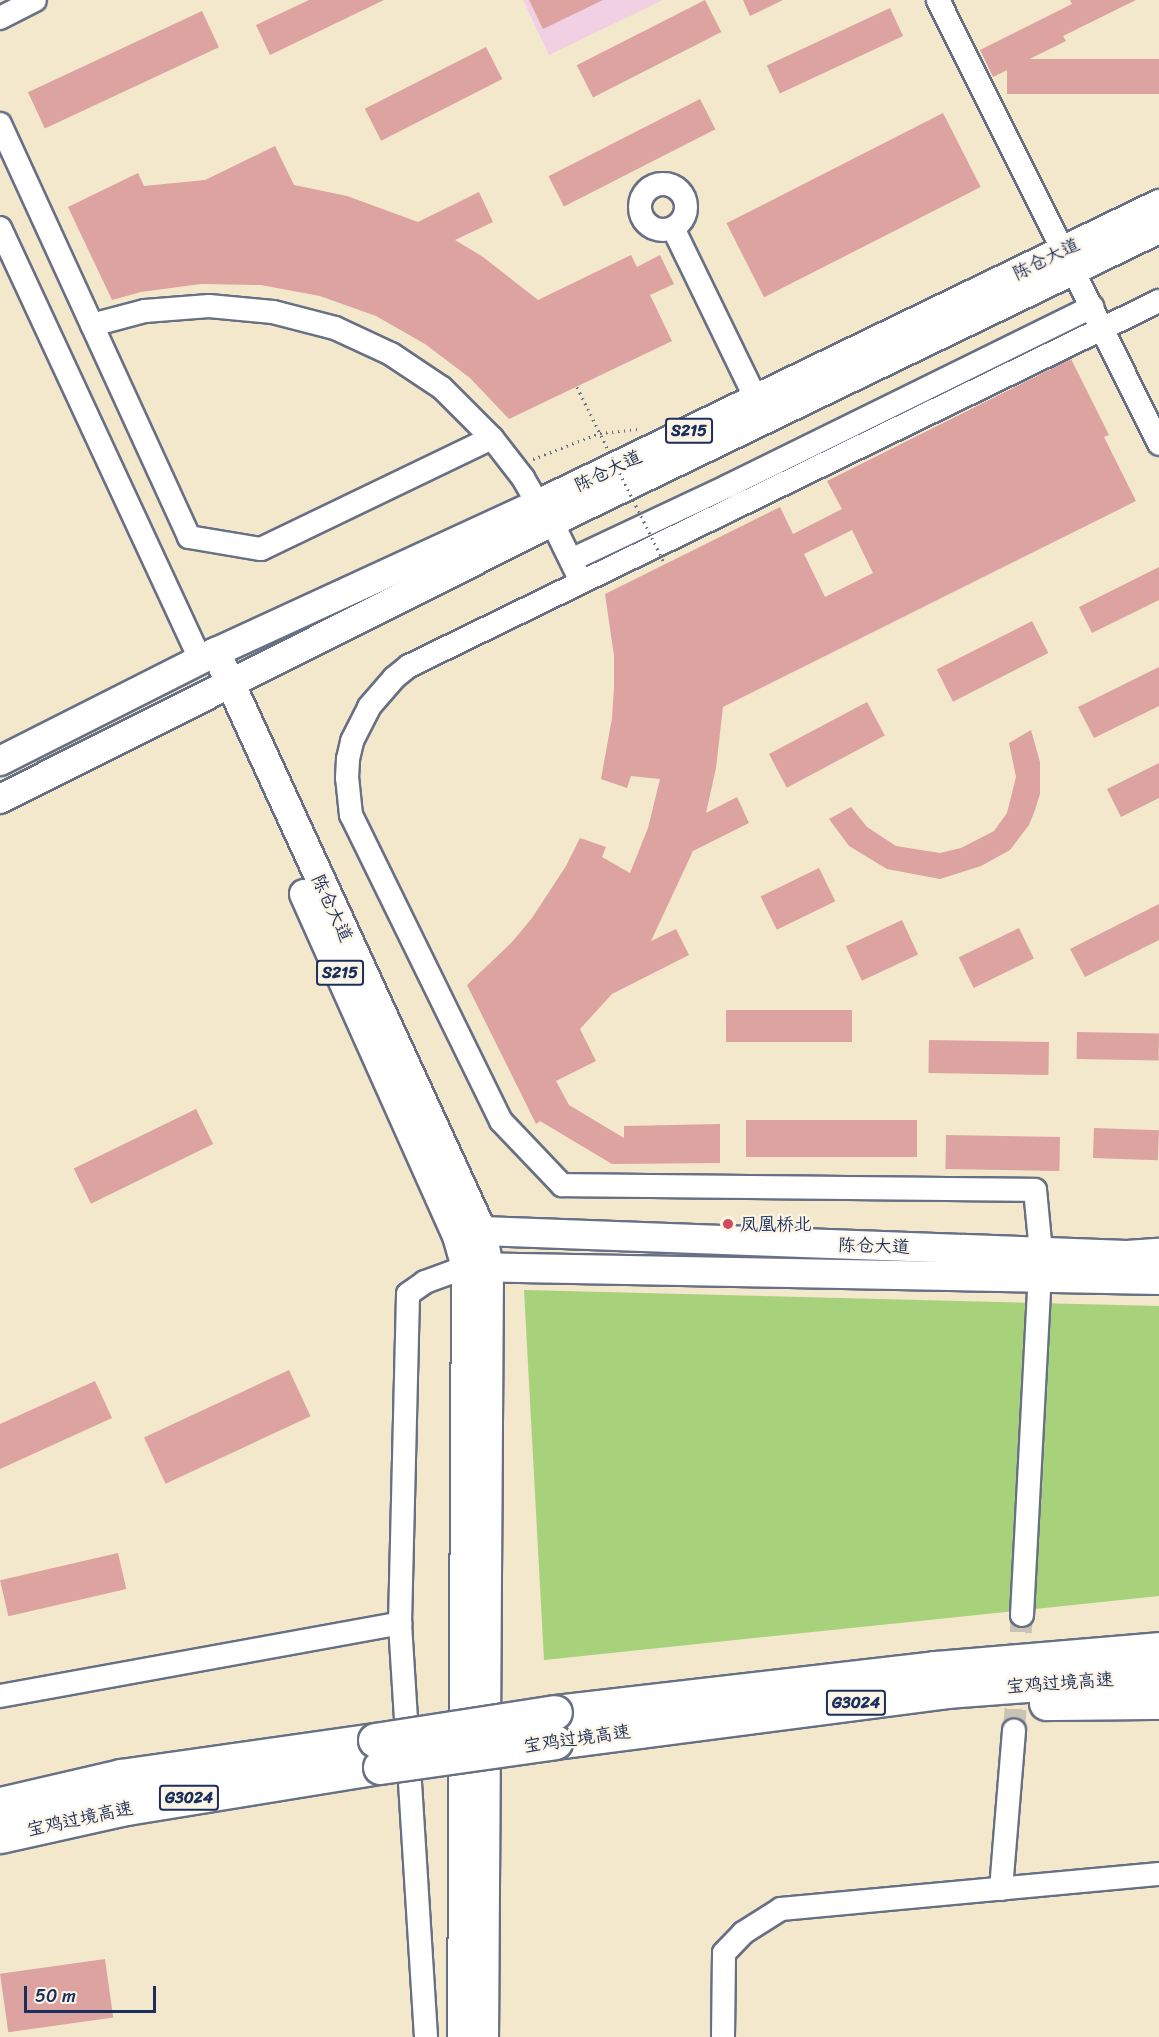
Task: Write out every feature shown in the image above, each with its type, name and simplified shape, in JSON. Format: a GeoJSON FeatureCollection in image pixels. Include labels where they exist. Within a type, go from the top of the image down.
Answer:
{"type":"FeatureCollection","features":[{"type":"Feature","properties":{"kind":"highway"},"geometry":{"type":"LineString","coordinates":[[940,1680],[1159,1630]]}},
{"type":"Feature","properties":{"kind":"highway","name":"宝鸡过境高速"},"geometry":{"type":"LineString","coordinates":[[0,1804],[121,1776],[378,1753],[555,1727],[940,1680],[1159,1649]]}},
{"type":"Feature","properties":{"kind":"highway","name":"宝鸡过境高速"},"geometry":{"type":"LineString","coordinates":[[940,1680],[1159,1675]]}},
{"type":"Feature","properties":{"kind":"highway"},"geometry":{"type":"LineString","coordinates":[[940,1680],[1053,1704],[1159,1702]]}},
{"type":"Feature","properties":{"kind":"highway","name":"宝鸡过境高速"},"geometry":{"type":"LineString","coordinates":[[0,1836],[378,1753]]}},
{"type":"Feature","properties":{"kind":"main road","name":"陈仓大道"},"geometry":{"type":"LineString","coordinates":[[0,761],[208,656],[545,513],[1069,260],[1159,204]]}},
{"type":"Feature","properties":{"kind":"main road","name":"陈仓大道"},"geometry":{"type":"LineString","coordinates":[[0,799],[222,688],[756,399],[1069,260],[1159,229]]}},
{"type":"Feature","properties":{"kind":"main road","name":"陈仓大道"},"geometry":{"type":"LineString","coordinates":[[208,656],[469,1233],[478,1268]]}},
{"type":"Feature","properties":{"kind":"main road","name":"陈仓大道"},"geometry":{"type":"LineString","coordinates":[[469,1233],[1040,1265],[1159,1254]]}},
{"type":"Feature","properties":{"kind":"main road"},"geometry":{"type":"LineString","coordinates":[[478,1268],[1040,1265],[1159,1280]]}},
{"type":"Feature","properties":{"kind":"main road"},"geometry":{"type":"LineString","coordinates":[[462,2037],[478,1268]]}},
{"type":"Feature","properties":{"kind":"main road"},"geometry":{"type":"LineString","coordinates":[[478,1268],[484,2037]]}},
{"type":"Feature","properties":{"kind":"street"},"geometry":{"type":"LineString","coordinates":[[0,18],[35,0]]}},
{"type":"Feature","properties":{"kind":"street"},"geometry":{"type":"LineString","coordinates":[[938,0],[1159,444]]}},
{"type":"Feature","properties":{"kind":"street"},"geometry":{"type":"LineString","coordinates":[[0,124],[189,537],[261,549],[492,438]]}},
{"type":"Feature","properties":{"kind":"street"},"geometry":{"type":"LineString","coordinates":[[0,228],[208,656]]}},
{"type":"Feature","properties":{"kind":"street"},"geometry":{"type":"LineString","coordinates":[[674,228],[756,399]]}},
{"type":"Feature","properties":{"kind":"street"},"geometry":{"type":"LineString","coordinates":[[1022,1615],[1040,1265],[1035,1190],[562,1185],[501,1121],[351,815],[346,778],[352,741],[369,706],[394,678],[426,657],[1159,301]]}},
{"type":"Feature","properties":{"kind":"street"},"geometry":{"type":"LineString","coordinates":[[92,325],[145,311],[209,306],[273,312],[304,319],[364,340],[417,370],[465,408],[492,438],[514,466],[545,513],[581,582]]}},
{"type":"Feature","properties":{"kind":"street"},"geometry":{"type":"LineString","coordinates":[[571,560],[728,486],[1092,307]]}},
{"type":"Feature","properties":{"kind":"street"},"geometry":{"type":"LineString","coordinates":[[426,2037],[400,1623],[408,1294],[425,1282],[478,1268]]}},
{"type":"Feature","properties":{"kind":"street"},"geometry":{"type":"LineString","coordinates":[[0,1696],[400,1623]]}},
{"type":"Feature","properties":{"kind":"street"},"geometry":{"type":"LineString","coordinates":[[1001,1889],[1014,1731]]}},
{"type":"Feature","properties":{"kind":"street"},"geometry":{"type":"LineString","coordinates":[[723,2037],[724,1953],[743,1933],[781,1910],[1159,1874]]}},
{"type":"Feature","properties":{"kind":"path"},"geometry":{"type":"LineString","coordinates":[[577,387],[665,564]]}},
{"type":"Feature","properties":{"kind":"path"},"geometry":{"type":"LineString","coordinates":[[514,466],[600,433],[647,429]]}},
{"type":"Feature","properties":{"kind":"shaded area"},"geometry":{"type":"Polygon","coordinates":[[[523,0],[663,0],[549,55],[523,0]]]}},
{"type":"Feature","properties":{"kind":"green space"},"geometry":{"type":"Polygon","coordinates":[[[524,1290],[1159,1306],[1159,1596],[544,1660],[524,1290]]]}},
{"type":"Feature","properties":{"kind":"building"},"geometry":{"type":"Polygon","coordinates":[[[309,0],[384,0],[270,55],[256,25],[309,0]]]}},
{"type":"Feature","properties":{"kind":"building"},"geometry":{"type":"Polygon","coordinates":[[[529,0],[603,0],[543,29],[529,0]]]}},
{"type":"Feature","properties":{"kind":"building"},"geometry":{"type":"Polygon","coordinates":[[[705,0],[721,32],[593,97],[577,65],[705,0]]]}},
{"type":"Feature","properties":{"kind":"building"},"geometry":{"type":"Polygon","coordinates":[[[743,0],[783,0],[750,16],[743,0]]]}},
{"type":"Feature","properties":{"kind":"building"},"geometry":{"type":"Polygon","coordinates":[[[1070,0],[1136,0],[1063,36],[1066,41],[993,77],[980,50],[1072,4],[1070,0]]]}},
{"type":"Feature","properties":{"kind":"building"},"geometry":{"type":"Polygon","coordinates":[[[890,8],[903,36],[780,94],[767,65],[890,8]]]}},
{"type":"Feature","properties":{"kind":"building"},"geometry":{"type":"Polygon","coordinates":[[[202,11],[219,47],[45,128],[28,92],[202,11]]]}},
{"type":"Feature","properties":{"kind":"building"},"geometry":{"type":"Polygon","coordinates":[[[486,47],[502,79],[381,141],[365,109],[486,47]]]}},
{"type":"Feature","properties":{"kind":"building"},"geometry":{"type":"Polygon","coordinates":[[[1007,59],[1159,59],[1159,94],[1007,94],[1007,59]]]}},
{"type":"Feature","properties":{"kind":"building"},"geometry":{"type":"Polygon","coordinates":[[[700,99],[715,129],[564,206],[549,176],[700,99]]]}},
{"type":"Feature","properties":{"kind":"building"},"geometry":{"type":"Polygon","coordinates":[[[943,113],[981,187],[764,297],[726,223],[943,113]]]}},
{"type":"Feature","properties":{"kind":"building"},"geometry":{"type":"Polygon","coordinates":[[[275,146],[294,185],[347,196],[418,222],[479,192],[493,222],[455,240],[483,257],[538,300],[631,255],[637,267],[660,255],[674,284],[650,295],[672,341],[509,419],[470,378],[425,344],[376,316],[320,296],[261,285],[201,284],[141,292],[112,300],[68,207],[138,173],[144,186],[205,180],[275,146]]]}},
{"type":"Feature","properties":{"kind":"building"},"geometry":{"type":"Polygon","coordinates":[[[1071,359],[1109,435],[1104,437],[1136,501],[723,707],[716,768],[706,813],[737,797],[749,823],[693,851],[651,941],[676,929],[689,955],[612,994],[580,1029],[596,1061],[556,1081],[569,1105],[624,1138],[624,1126],[720,1124],[720,1163],[612,1164],[540,1121],[536,1124],[467,985],[512,942],[532,918],[566,866],[580,838],[606,847],[602,857],[630,873],[648,828],[660,779],[631,776],[627,788],[601,779],[612,718],[614,687],[614,656],[605,594],[780,507],[793,534],[842,509],[827,481],[1071,359]],[[852,530],[804,554],[825,597],[873,573],[852,530]]]}},
{"type":"Feature","properties":{"kind":"building"},"geometry":{"type":"Polygon","coordinates":[[[1159,567],[1159,600],[1092,633],[1079,607],[1159,567]]]}},
{"type":"Feature","properties":{"kind":"building"},"geometry":{"type":"Polygon","coordinates":[[[1032,621],[1048,653],[953,702],[937,670],[1032,621]]]}},
{"type":"Feature","properties":{"kind":"building"},"geometry":{"type":"Polygon","coordinates":[[[1159,667],[1159,706],[1094,738],[1078,707],[1159,667]]]}},
{"type":"Feature","properties":{"kind":"building"},"geometry":{"type":"Polygon","coordinates":[[[867,702],[885,736],[787,788],[769,754],[867,702]]]}},
{"type":"Feature","properties":{"kind":"building"},"geometry":{"type":"Polygon","coordinates":[[[1031,730],[1040,762],[1040,794],[1035,810],[1029,825],[1010,850],[981,866],[940,879],[887,869],[849,846],[829,819],[851,807],[867,827],[896,846],[940,853],[961,848],[994,831],[1007,813],[1016,777],[1009,743],[1031,730]]]}},
{"type":"Feature","properties":{"kind":"building"},"geometry":{"type":"Polygon","coordinates":[[[1159,763],[1159,798],[1121,817],[1107,789],[1159,763]]]}},
{"type":"Feature","properties":{"kind":"building"},"geometry":{"type":"Polygon","coordinates":[[[819,868],[835,901],[777,930],[761,896],[819,868]]]}},
{"type":"Feature","properties":{"kind":"building"},"geometry":{"type":"Polygon","coordinates":[[[1159,904],[1159,940],[1085,977],[1070,949],[1159,904]]]}},
{"type":"Feature","properties":{"kind":"building"},"geometry":{"type":"Polygon","coordinates":[[[902,920],[918,954],[862,981],[846,946],[902,920]]]}},
{"type":"Feature","properties":{"kind":"building"},"geometry":{"type":"Polygon","coordinates":[[[1019,928],[1034,959],[974,988],[959,957],[1019,928]]]}},
{"type":"Feature","properties":{"kind":"building"},"geometry":{"type":"Polygon","coordinates":[[[726,1010],[852,1010],[852,1042],[726,1042],[726,1010]]]}},
{"type":"Feature","properties":{"kind":"building"},"geometry":{"type":"Polygon","coordinates":[[[1077,1032],[1159,1033],[1159,1060],[1077,1059],[1077,1032]]]}},
{"type":"Feature","properties":{"kind":"building"},"geometry":{"type":"Polygon","coordinates":[[[929,1040],[1049,1042],[1048,1075],[928,1073],[929,1040]]]}},
{"type":"Feature","properties":{"kind":"building"},"geometry":{"type":"Polygon","coordinates":[[[196,1109],[213,1144],[91,1204],[74,1169],[196,1109]]]}},
{"type":"Feature","properties":{"kind":"building"},"geometry":{"type":"Polygon","coordinates":[[[746,1120],[917,1120],[917,1157],[746,1157],[746,1120]]]}},
{"type":"Feature","properties":{"kind":"building"},"geometry":{"type":"Polygon","coordinates":[[[1094,1128],[1159,1130],[1158,1160],[1093,1158],[1094,1128]]]}},
{"type":"Feature","properties":{"kind":"building"},"geometry":{"type":"Polygon","coordinates":[[[946,1135],[1060,1137],[1059,1171],[945,1169],[946,1135]]]}},
{"type":"Feature","properties":{"kind":"building"},"geometry":{"type":"Polygon","coordinates":[[[289,1370],[311,1416],[166,1484],[144,1438],[289,1370]]]}},
{"type":"Feature","properties":{"kind":"building"},"geometry":{"type":"Polygon","coordinates":[[[95,1381],[112,1418],[0,1469],[0,1424],[95,1381]]]}},
{"type":"Feature","properties":{"kind":"building"},"geometry":{"type":"Polygon","coordinates":[[[118,1553],[126,1589],[8,1616],[0,1580],[118,1553]]]}},
{"type":"Feature","properties":{"kind":"building"},"geometry":{"type":"Polygon","coordinates":[[[105,1959],[113,2017],[8,2032],[0,1974],[105,1959]]]}},
{"type":"Feature","properties":{"kind":"tunnel"},"geometry":{"type":"LineString","coordinates":[[1014,1731],[1022,1615]]}},
{"type":"Feature","properties":{"kind":"place","name":"凤凰桥北"},"geometry":{"type":"Point","coordinates":[728,1224]}}]}
